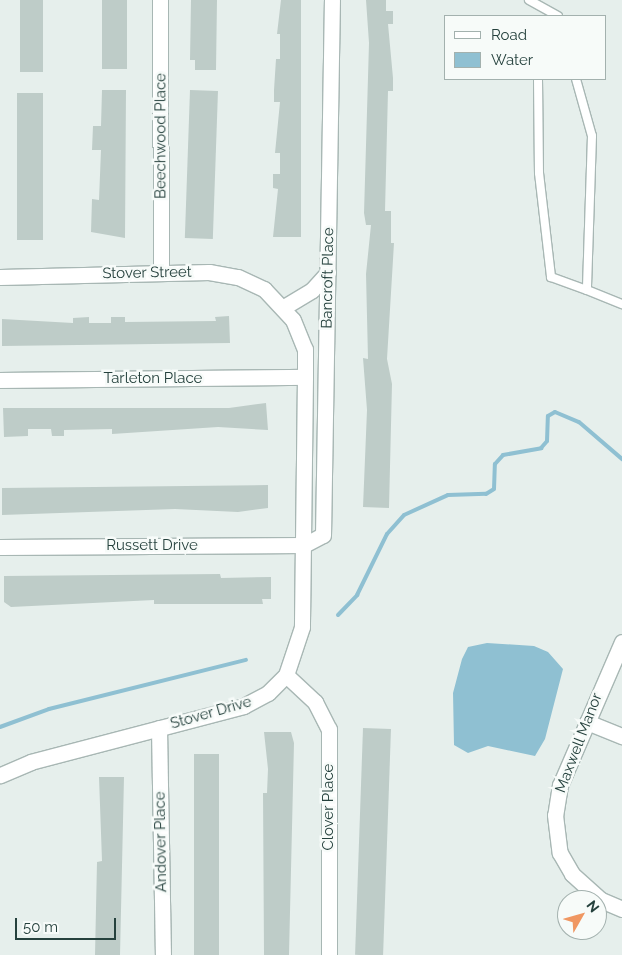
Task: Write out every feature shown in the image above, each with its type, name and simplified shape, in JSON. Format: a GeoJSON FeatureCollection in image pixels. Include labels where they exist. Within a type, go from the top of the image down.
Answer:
{"type":"FeatureCollection","features":[{"type":"Feature","properties":{"kind":"street","name":"Beechwood Place"},"geometry":{"type":"LineString","coordinates":[[160,0],[161,272]]}},
{"type":"Feature","properties":{"kind":"street","name":"Bancroft Place"},"geometry":{"type":"LineString","coordinates":[[304,545],[323,534],[332,0]]}},
{"type":"Feature","properties":{"kind":"street","name":"Stover Street"},"geometry":{"type":"LineString","coordinates":[[0,277],[209,272],[238,277],[264,289],[284,307],[301,334],[305,377],[304,545]]}},
{"type":"Feature","properties":{"kind":"street"},"geometry":{"type":"LineString","coordinates":[[284,307],[312,290],[328,272]]}},
{"type":"Feature","properties":{"kind":"street","name":"Tarleton Place"},"geometry":{"type":"LineString","coordinates":[[0,380],[305,377]]}},
{"type":"Feature","properties":{"kind":"street","name":"Russett Drive"},"geometry":{"type":"LineString","coordinates":[[0,547],[304,545]]}},
{"type":"Feature","properties":{"kind":"street","name":"Stover Drive"},"geometry":{"type":"LineString","coordinates":[[0,775],[31,762],[244,706],[268,693],[286,675],[301,634],[304,545]]}},
{"type":"Feature","properties":{"kind":"street","name":"Maxwell Manor"},"geometry":{"type":"LineString","coordinates":[[622,642],[587,722],[557,798],[558,841],[581,884],[622,909]]}},
{"type":"Feature","properties":{"kind":"street","name":"Clover Place"},"geometry":{"type":"LineString","coordinates":[[286,675],[315,702],[328,730],[328,955]]}},
{"type":"Feature","properties":{"kind":"street"},"geometry":{"type":"LineString","coordinates":[[587,722],[622,736]]}},
{"type":"Feature","properties":{"kind":"street","name":"Andover Place"},"geometry":{"type":"LineString","coordinates":[[160,728],[163,955]]}},
{"type":"Feature","properties":{"kind":"lane"},"geometry":{"type":"LineString","coordinates":[[529,0],[556,15]]}},
{"type":"Feature","properties":{"kind":"lane"},"geometry":{"type":"LineString","coordinates":[[538,80],[539,173],[551,277],[622,304]]}},
{"type":"Feature","properties":{"kind":"lane"},"geometry":{"type":"LineString","coordinates":[[576,80],[592,136],[587,290]]}},
{"type":"Feature","properties":{"kind":"water"},"geometry":{"type":"Polygon","coordinates":[[[487,643],[534,646],[548,652],[563,669],[545,739],[535,756],[488,746],[468,753],[454,745],[453,693],[462,659],[468,647],[487,643]]]}},
{"type":"Feature","properties":{"kind":"building"},"geometry":{"type":"Polygon","coordinates":[[[20,0],[43,0],[43,72],[20,72],[20,0]]]}},
{"type":"Feature","properties":{"kind":"building"},"geometry":{"type":"Polygon","coordinates":[[[102,0],[127,0],[127,69],[102,69],[102,0]]]}},
{"type":"Feature","properties":{"kind":"building"},"geometry":{"type":"Polygon","coordinates":[[[191,0],[217,0],[216,70],[195,70],[195,60],[190,60],[191,0]]]}},
{"type":"Feature","properties":{"kind":"building"},"geometry":{"type":"Polygon","coordinates":[[[281,0],[301,0],[301,237],[273,237],[278,189],[273,188],[273,174],[280,174],[280,153],[275,153],[280,102],[274,102],[274,90],[276,59],[280,59],[280,34],[277,34],[281,0]]]}},
{"type":"Feature","properties":{"kind":"building"},"geometry":{"type":"Polygon","coordinates":[[[366,0],[386,0],[386,11],[393,11],[393,24],[388,24],[393,91],[388,91],[385,211],[391,211],[391,243],[394,243],[387,359],[392,384],[389,508],[363,507],[367,410],[363,358],[368,359],[366,274],[371,225],[366,225],[364,213],[369,43],[366,0]]]}},
{"type":"Feature","properties":{"kind":"building"},"geometry":{"type":"Polygon","coordinates":[[[102,90],[126,90],[125,238],[91,232],[92,199],[99,200],[101,150],[92,150],[93,126],[101,126],[102,90]]]}},
{"type":"Feature","properties":{"kind":"building"},"geometry":{"type":"Polygon","coordinates":[[[190,90],[218,91],[213,239],[185,238],[190,90]]]}},
{"type":"Feature","properties":{"kind":"building"},"geometry":{"type":"Polygon","coordinates":[[[17,93],[43,93],[43,240],[17,240],[17,93]]]}},
{"type":"Feature","properties":{"kind":"building"},"geometry":{"type":"Polygon","coordinates":[[[229,316],[230,343],[2,346],[2,319],[73,323],[73,318],[89,317],[89,323],[111,323],[111,317],[125,317],[125,322],[216,321],[215,317],[229,316]]]}},
{"type":"Feature","properties":{"kind":"building"},"geometry":{"type":"Polygon","coordinates":[[[266,403],[268,430],[218,427],[112,434],[112,429],[64,430],[64,436],[52,436],[51,429],[28,429],[28,436],[4,437],[3,408],[229,408],[266,403]]]}},
{"type":"Feature","properties":{"kind":"building"},"geometry":{"type":"Polygon","coordinates":[[[268,485],[268,508],[238,512],[175,509],[2,515],[2,488],[268,485]]]}},
{"type":"Feature","properties":{"kind":"building"},"geometry":{"type":"Polygon","coordinates":[[[220,574],[221,578],[271,577],[271,599],[262,599],[263,604],[154,604],[154,600],[11,607],[4,602],[4,576],[220,574]]]}},
{"type":"Feature","properties":{"kind":"building"},"geometry":{"type":"Polygon","coordinates":[[[363,728],[391,729],[383,955],[355,955],[363,728]]]}},
{"type":"Feature","properties":{"kind":"building"},"geometry":{"type":"Polygon","coordinates":[[[264,732],[291,732],[294,743],[289,955],[264,955],[263,793],[267,793],[268,769],[264,732]]]}},
{"type":"Feature","properties":{"kind":"building"},"geometry":{"type":"Polygon","coordinates":[[[194,754],[219,754],[219,955],[194,955],[194,754]]]}},
{"type":"Feature","properties":{"kind":"building"},"geometry":{"type":"Polygon","coordinates":[[[99,777],[124,777],[120,955],[95,955],[97,862],[102,861],[99,777]]]}},
{"type":"Feature","properties":{"kind":"waterway"},"geometry":{"type":"LineString","coordinates":[[338,615],[357,595],[387,534],[404,515],[448,495],[486,494],[494,489],[495,464],[503,455],[541,448],[547,441],[548,416],[555,412],[579,422],[622,459]]}},
{"type":"Feature","properties":{"kind":"waterway"},"geometry":{"type":"LineString","coordinates":[[0,727],[49,709],[246,660]]}}]}
